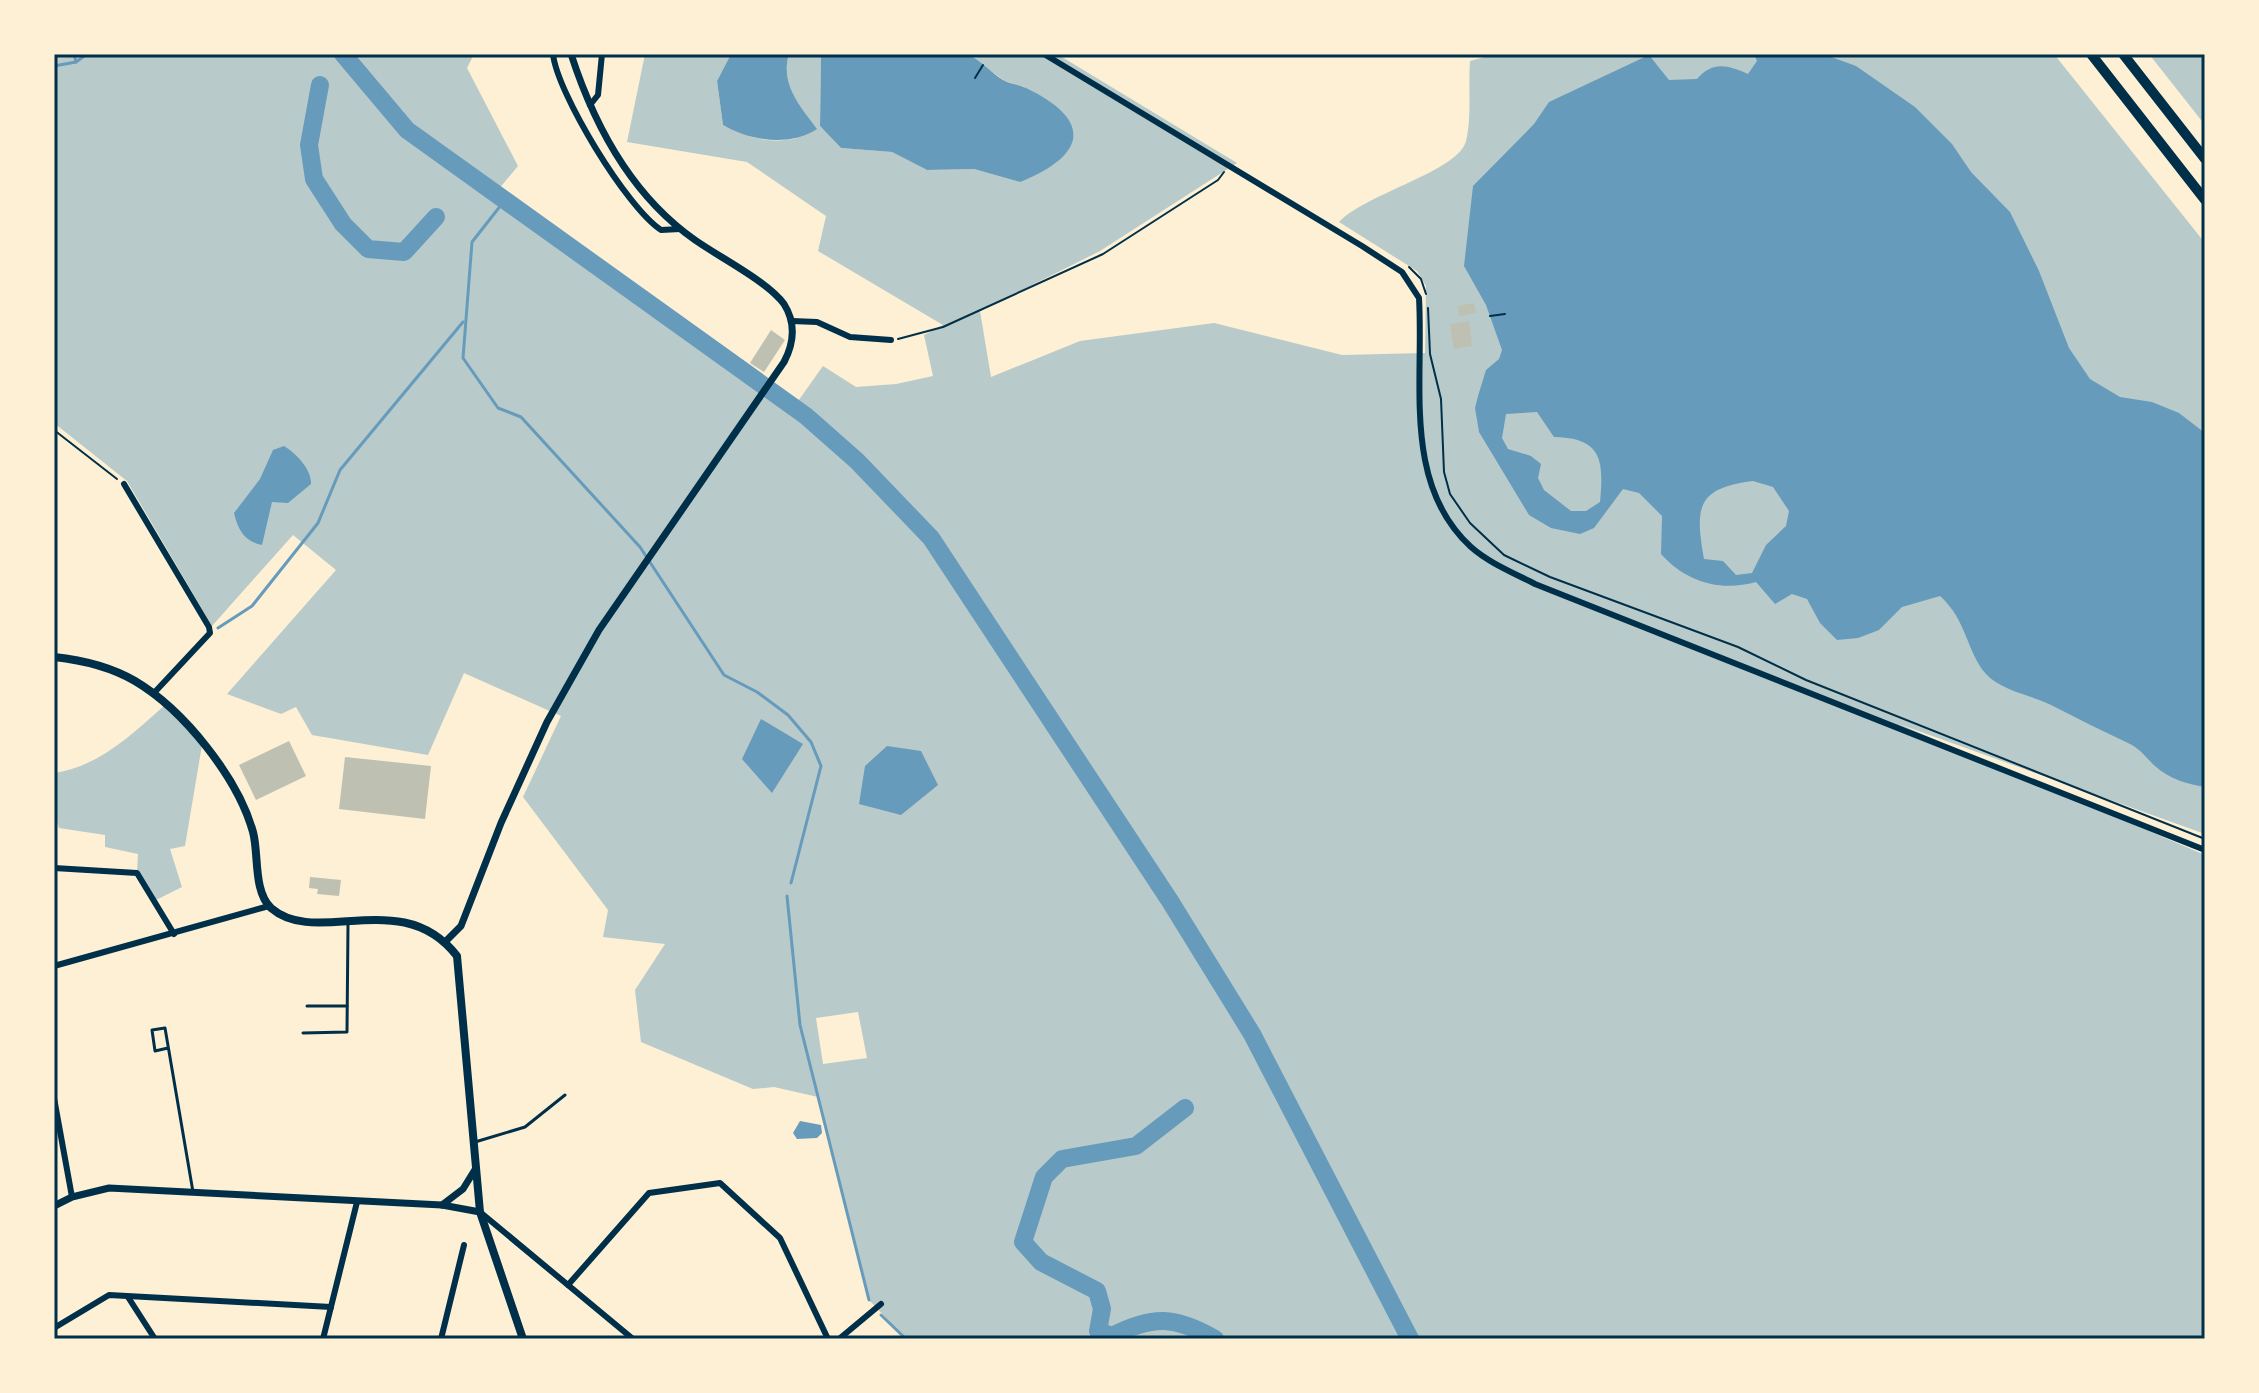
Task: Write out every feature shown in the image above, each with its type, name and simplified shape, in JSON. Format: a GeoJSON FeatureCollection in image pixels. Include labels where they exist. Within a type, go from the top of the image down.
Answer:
{"type":"FeatureCollection","features":[{"type":"Feature","properties":{"kind":"highway"},"geometry":{"type":"LineString","coordinates":[[2091,54],[2205,200]]}},
{"type":"Feature","properties":{"kind":"highway"},"geometry":{"type":"LineString","coordinates":[[2123,54],[2205,159]]}},
{"type":"Feature","properties":{"kind":"main road"},"geometry":{"type":"LineString","coordinates":[[54,657],[116,672],[153,694],[189,730],[241,796],[255,841],[263,893],[269,906],[296,920],[389,919],[446,941],[457,956],[461,969],[480,1212],[523,1339]]}},
{"type":"Feature","properties":{"kind":"street"},"geometry":{"type":"LineString","coordinates":[[553,54],[558,73],[592,142],[629,201],[661,230],[680,229]]}},
{"type":"Feature","properties":{"kind":"street"},"geometry":{"type":"LineString","coordinates":[[446,941],[461,926],[501,823],[547,722],[638,570],[775,375],[791,347],[792,321],[775,295],[680,229],[639,187],[590,105],[571,54]]}},
{"type":"Feature","properties":{"kind":"street"},"geometry":{"type":"LineString","coordinates":[[590,105],[598,95],[602,54]]}},
{"type":"Feature","properties":{"kind":"street"},"geometry":{"type":"LineString","coordinates":[[1044,54],[1393,266],[1414,286],[1419,298],[1425,467],[1440,508],[1473,548],[1535,584],[2205,850]]}},
{"type":"Feature","properties":{"kind":"street"},"geometry":{"type":"LineString","coordinates":[[792,321],[817,322],[850,337],[891,340]]}},
{"type":"Feature","properties":{"kind":"street"},"geometry":{"type":"LineString","coordinates":[[124,484],[210,633],[153,694]]}},
{"type":"Feature","properties":{"kind":"street"},"geometry":{"type":"LineString","coordinates":[[54,868],[137,873],[174,934]]}},
{"type":"Feature","properties":{"kind":"street"},"geometry":{"type":"LineString","coordinates":[[54,966],[269,906]]}},
{"type":"Feature","properties":{"kind":"street"},"geometry":{"type":"LineString","coordinates":[[54,1098],[72,1197]]}},
{"type":"Feature","properties":{"kind":"street"},"geometry":{"type":"LineString","coordinates":[[442,1205],[463,1189],[476,1168]]}},
{"type":"Feature","properties":{"kind":"street"},"geometry":{"type":"LineString","coordinates":[[568,1285],[649,1193],[720,1183],[780,1238],[828,1339]]}},
{"type":"Feature","properties":{"kind":"street"},"geometry":{"type":"LineString","coordinates":[[54,1206],[72,1197],[109,1188],[442,1205],[480,1212],[633,1339]]}},
{"type":"Feature","properties":{"kind":"street"},"geometry":{"type":"LineString","coordinates":[[323,1339],[357,1202]]}},
{"type":"Feature","properties":{"kind":"street"},"geometry":{"type":"LineString","coordinates":[[441,1339],[464,1245]]}},
{"type":"Feature","properties":{"kind":"street"},"geometry":{"type":"LineString","coordinates":[[54,1328],[109,1295],[331,1307]]}},
{"type":"Feature","properties":{"kind":"street"},"geometry":{"type":"LineString","coordinates":[[128,1297],[155,1339]]}},
{"type":"Feature","properties":{"kind":"street"},"geometry":{"type":"LineString","coordinates":[[839,1339],[881,1304]]}},
{"type":"Feature","properties":{"kind":"lane"},"geometry":{"type":"LineString","coordinates":[[303,1033],[347,1032],[348,919]]}},
{"type":"Feature","properties":{"kind":"lane"},"geometry":{"type":"LineString","coordinates":[[307,1006],[347,1006]]}},
{"type":"Feature","properties":{"kind":"lane"},"geometry":{"type":"LineString","coordinates":[[168,1048],[155,1051],[152,1030],[165,1028],[193,1192]]}},
{"type":"Feature","properties":{"kind":"lane"},"geometry":{"type":"LineString","coordinates":[[475,1142],[525,1127],[565,1095]]}},
{"type":"Feature","properties":{"kind":"path"},"geometry":{"type":"LineString","coordinates":[[975,78],[983,65]]}},
{"type":"Feature","properties":{"kind":"path"},"geometry":{"type":"LineString","coordinates":[[891,340],[943,327],[1103,254],[1218,180],[1228,167]]}},
{"type":"Feature","properties":{"kind":"path"},"geometry":{"type":"LineString","coordinates":[[1405,265],[1415,272],[1426,290],[1430,354],[1441,399],[1444,472],[1450,494],[1470,523],[1504,555],[1550,577],[1738,647],[1796,676],[2205,839]]}},
{"type":"Feature","properties":{"kind":"path"},"geometry":{"type":"LineString","coordinates":[[1490,316],[1505,314]]}},
{"type":"Feature","properties":{"kind":"path"},"geometry":{"type":"LineString","coordinates":[[54,430],[124,484]]}},
{"type":"Feature","properties":{"kind":"shaded area"},"geometry":{"type":"Polygon","coordinates":[[[54,54],[474,54],[467,68],[518,166],[493,196],[827,437],[933,545],[938,543],[933,536],[832,432],[796,404],[823,366],[856,387],[896,384],[933,376],[924,335],[943,325],[818,251],[826,216],[747,162],[627,142],[645,54],[731,54],[717,81],[723,125],[745,135],[782,140],[794,139],[816,129],[789,85],[789,54],[821,54],[820,126],[841,148],[892,152],[927,170],[974,169],[1020,182],[1025,87],[1005,81],[967,54],[1057,54],[1237,163],[1100,251],[980,311],[991,377],[1080,341],[1214,323],[1342,355],[1425,353],[1426,286],[1417,271],[1339,222],[1460,152],[1468,132],[1470,61],[1496,54],[2054,54],[2205,243],[2205,834],[1899,724],[2205,855],[2205,1339],[906,1339],[869,1300],[818,1097],[774,1087],[753,1089],[641,1042],[635,990],[665,944],[603,937],[608,910],[523,797],[561,716],[464,673],[428,755],[312,735],[296,707],[281,714],[227,694],[336,570],[293,535],[212,626],[127,481],[54,423],[54,54]],[[858,1012],[816,1018],[823,1064],[867,1058],[858,1012]]]}},
{"type":"Feature","properties":{"kind":"shaded area"},"geometry":{"type":"Polygon","coordinates":[[[2149,54],[2198,54],[2205,63],[2205,125],[2149,54]]]}},
{"type":"Feature","properties":{"kind":"shaded area"},"geometry":{"type":"Polygon","coordinates":[[[165,705],[202,745],[185,846],[170,849],[182,887],[154,901],[137,873],[138,854],[105,847],[105,835],[59,828],[54,812],[54,773],[86,764],[114,748],[165,705]]]}},
{"type":"Feature","properties":{"kind":"water"},"geometry":{"type":"Polygon","coordinates":[[[921,52],[968,55],[1003,80],[1048,100],[1063,113],[1072,125],[1073,138],[1069,150],[1042,172],[1020,182],[974,169],[927,170],[892,152],[841,148],[820,126],[821,54],[921,52]]]}},
{"type":"Feature","properties":{"kind":"water"},"geometry":{"type":"Polygon","coordinates":[[[731,54],[789,54],[789,85],[817,129],[795,138],[770,140],[745,135],[723,125],[717,81],[731,54]]]}},
{"type":"Feature","properties":{"kind":"water"},"geometry":{"type":"Polygon","coordinates":[[[1754,54],[1823,54],[1856,66],[1915,107],[1952,144],[1971,172],[2010,212],[2039,271],[2069,348],[2090,379],[2120,397],[2152,402],[2179,413],[2205,433],[2205,787],[2172,778],[2132,745],[1993,680],[1980,666],[1956,615],[1940,596],[1902,607],[1879,630],[1858,638],[1837,640],[1820,623],[1807,599],[1792,594],[1775,604],[1756,582],[1717,585],[1681,572],[1661,554],[1662,516],[1639,493],[1623,489],[1594,528],[1580,534],[1551,528],[1529,515],[1479,432],[1475,408],[1478,396],[1486,370],[1499,359],[1502,350],[1486,305],[1464,266],[1473,186],[1534,124],[1549,102],[1649,55],[1669,80],[1697,79],[1709,69],[1721,66],[1748,74],[1757,61],[1754,54]],[[1537,412],[1506,414],[1502,438],[1508,449],[1531,456],[1541,464],[1538,478],[1544,490],[1571,511],[1586,511],[1600,502],[1601,474],[1596,454],[1582,442],[1554,437],[1537,412]],[[1753,481],[1734,484],[1710,495],[1701,514],[1704,559],[1723,561],[1736,575],[1752,573],[1766,545],[1786,526],[1789,511],[1773,487],[1753,481]]]}},
{"type":"Feature","properties":{"kind":"water"},"geometry":{"type":"Polygon","coordinates":[[[284,446],[302,462],[311,484],[288,503],[272,502],[262,545],[243,534],[234,513],[260,479],[273,450],[284,446]]]}},
{"type":"Feature","properties":{"kind":"water"},"geometry":{"type":"Polygon","coordinates":[[[761,719],[803,744],[772,793],[742,759],[761,719]]]}},
{"type":"Feature","properties":{"kind":"water"},"geometry":{"type":"Polygon","coordinates":[[[887,746],[921,751],[938,785],[901,815],[859,804],[865,766],[887,746]]]}},
{"type":"Feature","properties":{"kind":"water"},"geometry":{"type":"Polygon","coordinates":[[[800,1121],[821,1125],[822,1133],[817,1138],[797,1139],[793,1133],[800,1121]]]}},
{"type":"Feature","properties":{"kind":"building"},"geometry":{"type":"Polygon","coordinates":[[[1474,303],[1476,313],[1459,316],[1458,306],[1474,303]]]}},
{"type":"Feature","properties":{"kind":"building"},"geometry":{"type":"Polygon","coordinates":[[[1469,321],[1472,346],[1454,349],[1450,324],[1469,321]]]}},
{"type":"Feature","properties":{"kind":"building"},"geometry":{"type":"Polygon","coordinates":[[[771,330],[785,340],[764,372],[750,363],[771,330]]]}},
{"type":"Feature","properties":{"kind":"building"},"geometry":{"type":"Polygon","coordinates":[[[289,741],[306,776],[256,800],[239,765],[289,741]]]}},
{"type":"Feature","properties":{"kind":"building"},"geometry":{"type":"Polygon","coordinates":[[[345,757],[431,766],[425,819],[339,809],[345,757]]]}},
{"type":"Feature","properties":{"kind":"building"},"geometry":{"type":"Polygon","coordinates":[[[310,877],[341,880],[339,896],[317,894],[318,889],[309,888],[310,877]]]}},
{"type":"Feature","properties":{"kind":"waterway"},"geometry":{"type":"LineString","coordinates":[[74,54],[76,62]]}},
{"type":"Feature","properties":{"kind":"waterway"},"geometry":{"type":"LineString","coordinates":[[54,66],[76,62],[87,54]]}},
{"type":"Feature","properties":{"kind":"waterway"},"geometry":{"type":"LineString","coordinates":[[343,54],[407,130],[806,416],[857,461],[931,538],[1170,901],[1252,1034],[1410,1339]]}},
{"type":"Feature","properties":{"kind":"waterway"},"geometry":{"type":"LineString","coordinates":[[320,85],[309,145],[314,179],[343,224],[368,249],[404,252],[436,217]]}},
{"type":"Feature","properties":{"kind":"waterway"},"geometry":{"type":"LineString","coordinates":[[505,200],[472,242],[463,358],[498,408],[521,417],[640,547],[724,675],[757,692],[788,715],[811,742],[821,766],[791,883]]}},
{"type":"Feature","properties":{"kind":"waterway"},"geometry":{"type":"LineString","coordinates":[[218,628],[252,606],[318,523],[340,470],[463,322]]}},
{"type":"Feature","properties":{"kind":"waterway"},"geometry":{"type":"LineString","coordinates":[[787,896],[800,1025],[869,1300]]}},
{"type":"Feature","properties":{"kind":"waterway"},"geometry":{"type":"LineString","coordinates":[[1185,1108],[1136,1146],[1062,1159],[1044,1177],[1023,1242],[1041,1262],[1097,1291],[1102,1309],[1098,1331],[1112,1336],[1140,1324],[1164,1321],[1188,1326],[1215,1339]]}},
{"type":"Feature","properties":{"kind":"waterway"},"geometry":{"type":"LineString","coordinates":[[881,1315],[906,1339]]}}]}
